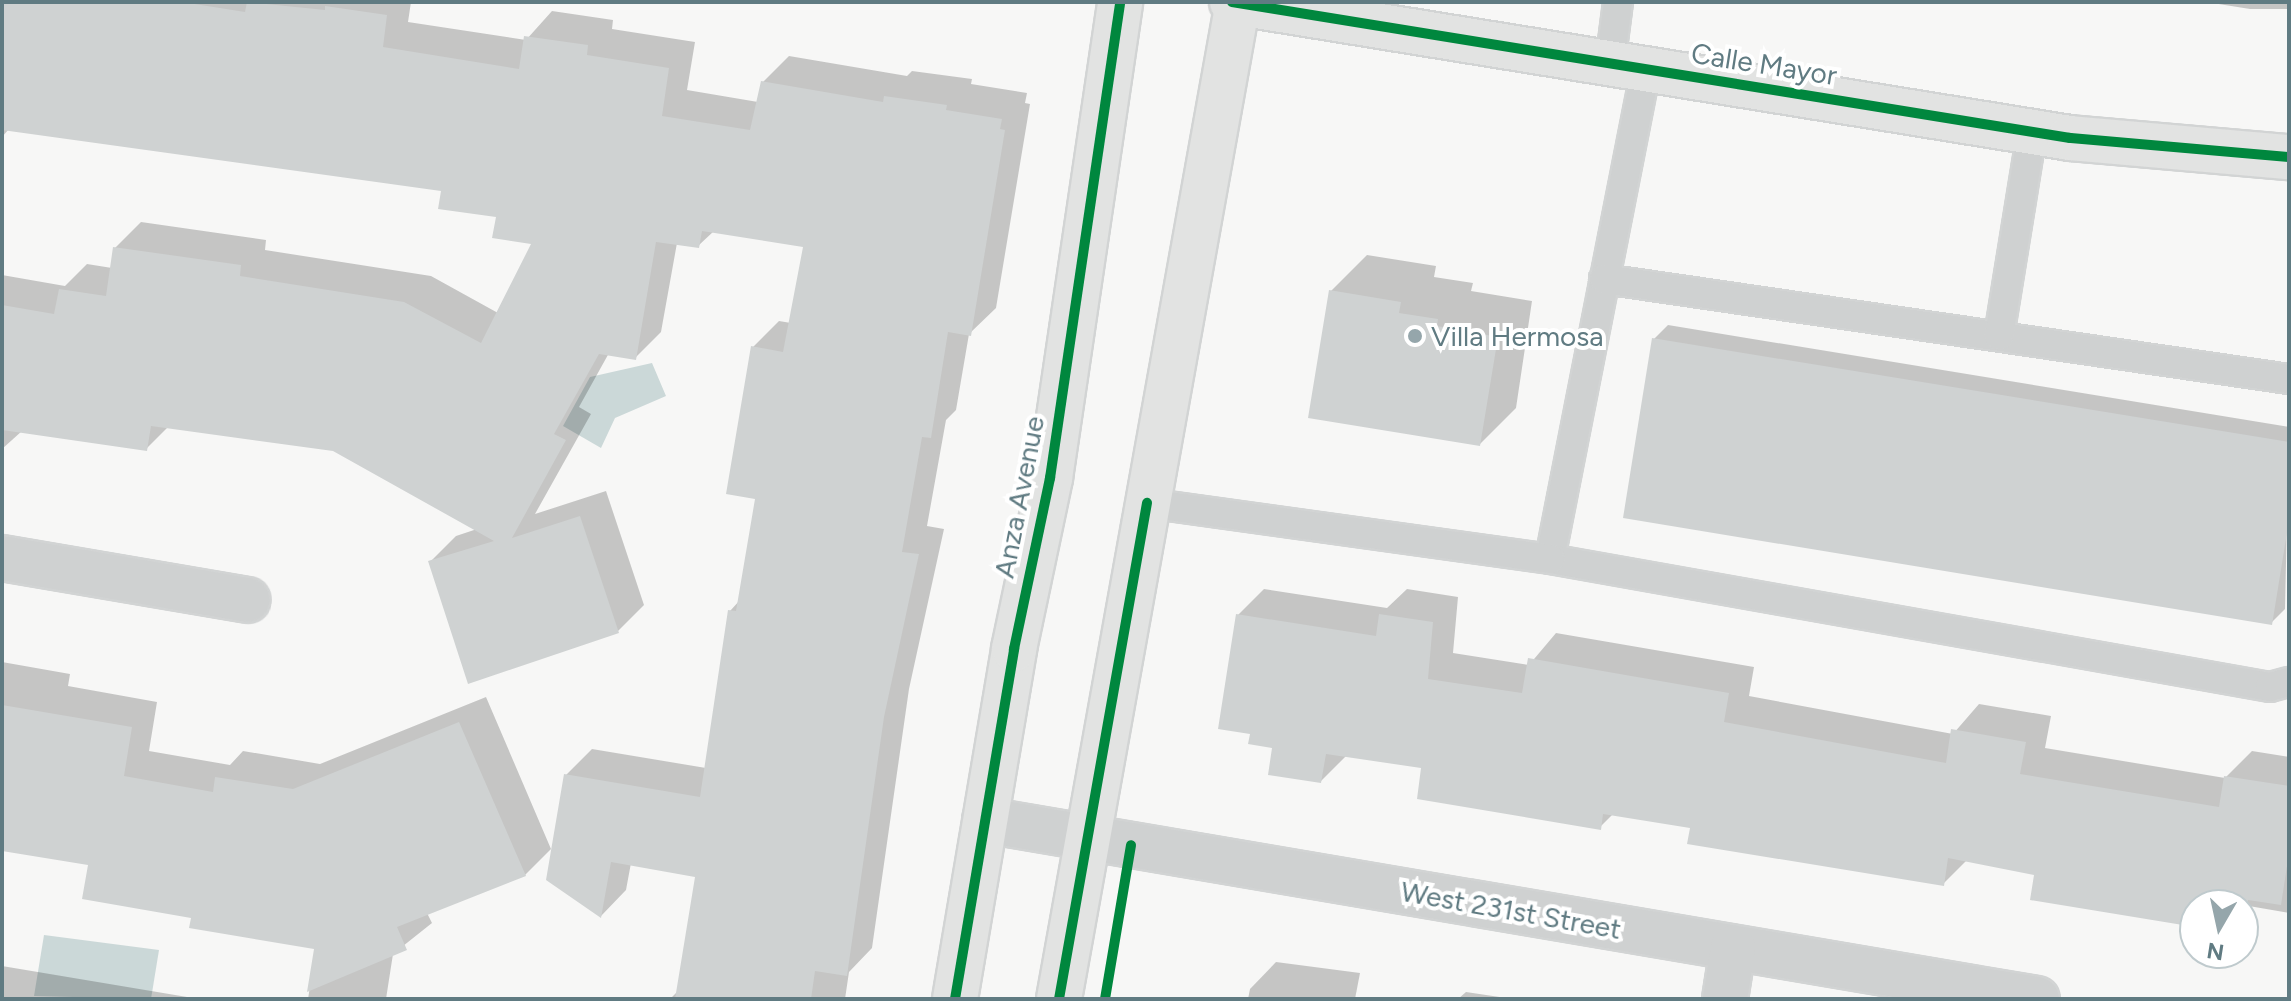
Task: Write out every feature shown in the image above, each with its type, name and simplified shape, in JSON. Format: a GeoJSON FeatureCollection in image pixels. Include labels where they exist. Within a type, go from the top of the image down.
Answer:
{"type":"FeatureCollection","features":[{"type":"Feature","properties":{"kind":"main road","name":"Anza Avenue"},"geometry":{"type":"LineString","coordinates":[[955,999],[985,820],[1050,478],[1120,2]]}},
{"type":"Feature","properties":{"kind":"main road","name":"Calle Mayor"},"geometry":{"type":"LineString","coordinates":[[1236,2],[2032,132],[2289,157]]}},
{"type":"Feature","properties":{"kind":"main road"},"geometry":{"type":"LineString","coordinates":[[1059,999],[1085,837],[1236,2]]}},
{"type":"Feature","properties":{"kind":"street"},"geometry":{"type":"LineString","coordinates":[[2,558],[247,600]]}},
{"type":"Feature","properties":{"kind":"street","name":"West 231st Street"},"geometry":{"type":"LineString","coordinates":[[985,820],[2037,999]]}},
{"type":"Feature","properties":{"kind":"street"},"geometry":{"type":"LineString","coordinates":[[1725,999],[1733,948]]}},
{"type":"Feature","properties":{"kind":"lane"},"geometry":{"type":"LineString","coordinates":[[1550,559],[1604,279],[1628,66],[1618,2]]}},
{"type":"Feature","properties":{"kind":"lane"},"geometry":{"type":"LineString","coordinates":[[1999,336],[2032,132]]}},
{"type":"Feature","properties":{"kind":"lane"},"geometry":{"type":"LineString","coordinates":[[1604,279],[2289,379]]}},
{"type":"Feature","properties":{"kind":"lane"},"geometry":{"type":"LineString","coordinates":[[1147,503],[1550,559],[2270,687],[2289,682]]}},
{"type":"Feature","properties":{"kind":"shaded area"},"geometry":{"type":"Polygon","coordinates":[[[652,363],[666,396],[615,418],[601,448],[563,426],[590,377],[652,363]]]}},
{"type":"Feature","properties":{"kind":"shaded area"},"geometry":{"type":"Polygon","coordinates":[[[44,935],[159,950],[151,999],[34,996],[44,935]]]}},
{"type":"Feature","properties":{"kind":"building"},"geometry":{"type":"Polygon","coordinates":[[[2,2],[182,2],[245,12],[247,2],[325,10],[325,6],[387,15],[383,47],[519,69],[524,36],[588,45],[587,55],[669,68],[662,116],[750,130],[761,81],[883,102],[884,96],[947,105],[946,110],[1002,119],[1000,129],[1005,130],[971,336],[948,332],[931,438],[922,437],[902,552],[919,554],[884,717],[847,976],[815,971],[811,999],[675,999],[695,877],[611,862],[601,918],[546,880],[564,774],[700,797],[728,610],[736,611],[755,499],[726,494],[751,346],[783,352],[803,247],[702,231],[699,248],[656,242],[636,360],[599,354],[554,434],[566,440],[512,538],[580,516],[619,633],[468,684],[428,561],[494,541],[333,451],[151,426],[147,451],[2,430],[2,305],[54,314],[59,289],[106,296],[113,247],[241,265],[240,276],[404,302],[481,343],[531,244],[492,238],[496,217],[438,209],[441,191],[2,130],[2,2]]]}},
{"type":"Feature","properties":{"kind":"building"},"geometry":{"type":"Polygon","coordinates":[[[1329,290],[1401,302],[1399,313],[1438,319],[1437,326],[1498,337],[1480,446],[1308,418],[1329,290]]]}},
{"type":"Feature","properties":{"kind":"building"},"geometry":{"type":"Polygon","coordinates":[[[1652,338],[2289,442],[2289,520],[2272,625],[1623,518],[1652,338]]]}},
{"type":"Feature","properties":{"kind":"building"},"geometry":{"type":"Polygon","coordinates":[[[1236,614],[1376,636],[1379,614],[1433,622],[1428,679],[1522,693],[1528,658],[1729,693],[1724,722],[1946,763],[1951,729],[2026,742],[2020,774],[2219,807],[2224,776],[2289,786],[2289,853],[2281,905],[2259,902],[2259,889],[2179,889],[2179,924],[2030,900],[2034,875],[1948,858],[1944,886],[1687,844],[1690,828],[1603,814],[1601,830],[1417,799],[1421,768],[1326,754],[1321,783],[1268,775],[1272,748],[1248,744],[1250,734],[1218,729],[1236,614]]]}},
{"type":"Feature","properties":{"kind":"building"},"geometry":{"type":"Polygon","coordinates":[[[2,705],[132,727],[124,776],[213,792],[215,777],[293,789],[459,722],[526,876],[397,927],[407,950],[307,992],[314,949],[189,928],[191,918],[82,899],[88,865],[2,851],[2,705]]]}},
{"type":"Feature","properties":{"kind":"cycle path"},"geometry":{"type":"LineString","coordinates":[[955,999],[1014,649],[1050,478],[1120,2]]}},
{"type":"Feature","properties":{"kind":"cycle path"},"geometry":{"type":"LineString","coordinates":[[1232,2],[2070,138],[2289,157]]}},
{"type":"Feature","properties":{"kind":"cycle path"},"geometry":{"type":"LineString","coordinates":[[1059,999],[1147,503]]}},
{"type":"Feature","properties":{"kind":"cycle path"},"geometry":{"type":"LineString","coordinates":[[1105,999],[1131,845]]}},
{"type":"Feature","properties":{"kind":"place","name":"Villa Hermosa"},"geometry":{"type":"Point","coordinates":[1415,336]}}]}
